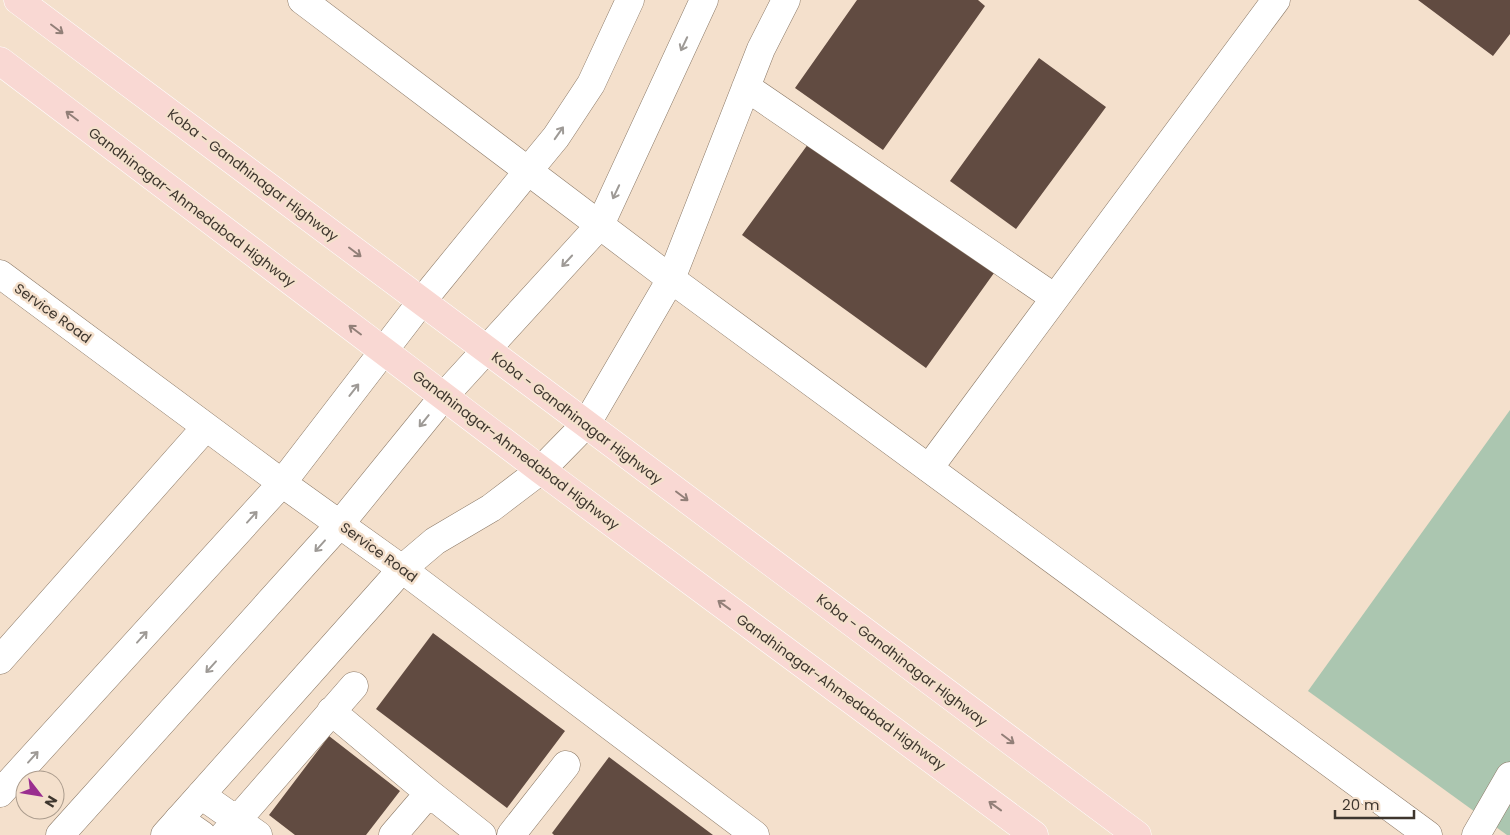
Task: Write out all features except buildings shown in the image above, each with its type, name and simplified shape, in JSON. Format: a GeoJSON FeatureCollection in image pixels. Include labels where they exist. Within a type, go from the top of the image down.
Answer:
{"type":"FeatureCollection","features":[{"type":"Feature","properties":{"kind":"main road","name":"Koba - Gandhinagar Highway"},"geometry":{"type":"LineString","coordinates":[[18,0],[1137,835]]}},
{"type":"Feature","properties":{"kind":"main road","name":"Gandhinagar-Ahmedabad Highway"},"geometry":{"type":"LineString","coordinates":[[0,61],[541,470],[1034,835]]}},
{"type":"Feature","properties":{"kind":"street"},"geometry":{"type":"LineString","coordinates":[[302,0],[671,279],[1428,835]]}},
{"type":"Feature","properties":{"kind":"street"},"geometry":{"type":"LineString","coordinates":[[0,792],[282,483],[422,301],[556,137],[591,84],[630,0]]}},
{"type":"Feature","properties":{"kind":"street"},"geometry":{"type":"LineString","coordinates":[[60,835],[340,524],[444,396],[600,225],[704,0]]}},
{"type":"Feature","properties":{"kind":"street"},"geometry":{"type":"LineString","coordinates":[[202,835],[172,827],[402,569],[435,541],[492,508],[541,470],[587,423],[671,279],[761,48],[786,0]]}},
{"type":"Feature","properties":{"kind":"street"},"geometry":{"type":"LineString","coordinates":[[930,468],[1276,0]]}},
{"type":"Feature","properties":{"kind":"street"},"geometry":{"type":"LineString","coordinates":[[746,87],[1055,298]]}},
{"type":"Feature","properties":{"kind":"street","name":"Service Road"},"geometry":{"type":"LineString","coordinates":[[0,274],[282,483],[402,569],[756,835]]}},
{"type":"Feature","properties":{"kind":"street"},"geometry":{"type":"LineString","coordinates":[[0,660],[206,427]]}},
{"type":"Feature","properties":{"kind":"street"},"geometry":{"type":"LineString","coordinates":[[201,795],[240,830],[331,711],[354,686]]}},
{"type":"Feature","properties":{"kind":"street"},"geometry":{"type":"LineString","coordinates":[[331,711],[482,835]]}},
{"type":"Feature","properties":{"kind":"street"},"geometry":{"type":"LineString","coordinates":[[511,835],[566,765]]}},
{"type":"Feature","properties":{"kind":"street"},"geometry":{"type":"LineString","coordinates":[[1476,835],[1510,776]]}},
{"type":"Feature","properties":{"kind":"street"},"geometry":{"type":"LineString","coordinates":[[393,835],[429,793]]}},
{"type":"Feature","properties":{"kind":"green space"},"geometry":{"type":"Polygon","coordinates":[[[1510,410],[1510,835],[1507,835],[1308,691],[1510,410]]]}}]}
